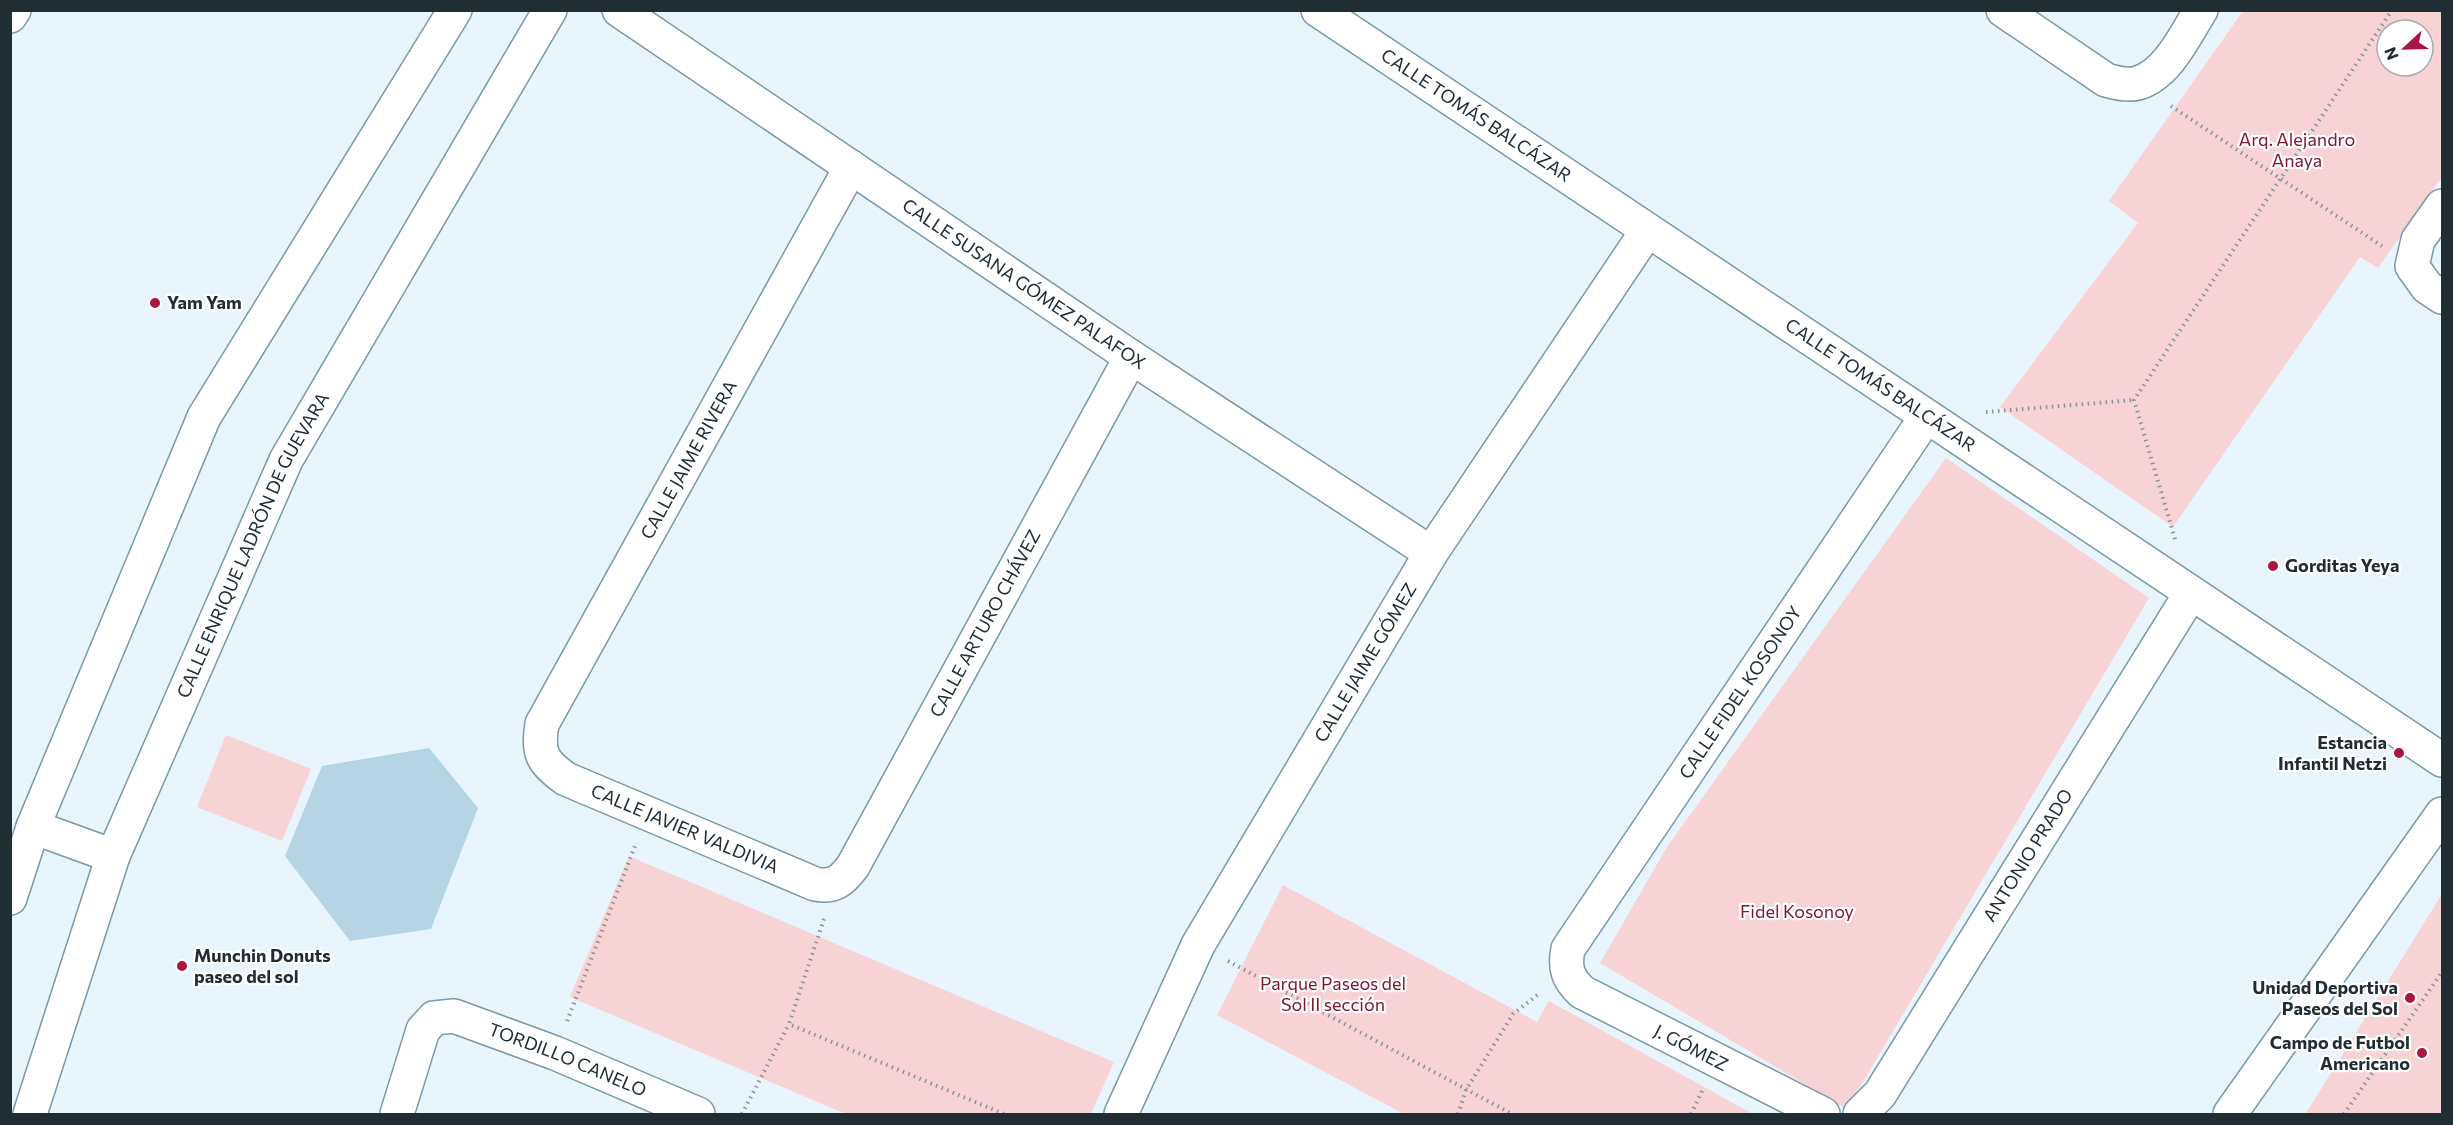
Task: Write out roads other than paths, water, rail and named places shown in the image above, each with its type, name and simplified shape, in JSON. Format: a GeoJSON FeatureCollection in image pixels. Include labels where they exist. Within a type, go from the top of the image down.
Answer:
{"type":"FeatureCollection","features":[{"type":"Feature","properties":{"kind":"street"},"geometry":{"type":"LineString","coordinates":[[10,16],[14,10]]}},
{"type":"Feature","properties":{"kind":"street"},"geometry":{"type":"LineString","coordinates":[[10,898],[23,843],[204,417],[455,10]]}},
{"type":"Feature","properties":{"kind":"street","name":"CALLE ENRIQUE LADRÓN DE GUEVARA"},"geometry":{"type":"LineString","coordinates":[[30,1114],[113,856],[286,460],[550,10]]}},
{"type":"Feature","properties":{"kind":"street","name":"CALLE SUSANA GÓMEZ PALAFOX"},"geometry":{"type":"LineString","coordinates":[[619,10],[1131,357],[1431,553]]}},
{"type":"Feature","properties":{"kind":"street","name":"CALLE TOMÁS BALCÁZAR"},"geometry":{"type":"LineString","coordinates":[[1318,10],[2442,760]]}},
{"type":"Feature","properties":{"kind":"street"},"geometry":{"type":"LineString","coordinates":[[2003,10],[2106,80],[2123,84],[2138,84],[2152,76],[2165,64],[2201,10]]}},
{"type":"Feature","properties":{"kind":"street","name":"CALLE JAIME RIVERA"},"geometry":{"type":"LineString","coordinates":[[542,757],[540,740],[542,724],[852,167]]}},
{"type":"Feature","properties":{"kind":"street"},"geometry":{"type":"LineString","coordinates":[[2442,206],[2418,240],[2412,266],[2427,287],[2442,297]]}},
{"type":"Feature","properties":{"kind":"street","name":"CALLE JAIME GÓMEZ"},"geometry":{"type":"LineString","coordinates":[[1121,1114],[1198,945],[1431,553],[1647,231]]}},
{"type":"Feature","properties":{"kind":"street","name":"CALLE ARTURO CHÁVEZ"},"geometry":{"type":"LineString","coordinates":[[836,884],[853,866],[1131,357]]}},
{"type":"Feature","properties":{"kind":"street","name":"CALLE FIDEL KOSONOY"},"geometry":{"type":"LineString","coordinates":[[1567,972],[1568,949],[1926,417]]}},
{"type":"Feature","properties":{"kind":"street","name":"ANTONIO PRADO"},"geometry":{"type":"LineString","coordinates":[[1860,1114],[1880,1094],[2191,593]]}},
{"type":"Feature","properties":{"kind":"street","name":"CALLE JAVIER VALDIVIA"},"geometry":{"type":"LineString","coordinates":[[542,757],[554,770],[566,778],[815,884],[826,886],[836,884]]}},
{"type":"Feature","properties":{"kind":"street"},"geometry":{"type":"LineString","coordinates":[[2230,1114],[2442,814]]}},
{"type":"Feature","properties":{"kind":"street"},"geometry":{"type":"LineString","coordinates":[[23,843],[113,856]]}},
{"type":"Feature","properties":{"kind":"street","name":"J. GÓMEZ"},"geometry":{"type":"LineString","coordinates":[[1567,972],[1582,992],[1823,1114]]}},
{"type":"Feature","properties":{"kind":"street","name":"TORDILLO CANELO"},"geometry":{"type":"LineString","coordinates":[[397,1114],[423,1030],[434,1018],[454,1016],[555,1053],[698,1114]]}},
{"type":"Feature","properties":{"kind":"place","name":"Yam Yam"},"geometry":{"type":"Point","coordinates":[155,303]}},
{"type":"Feature","properties":{"kind":"place","name":"Gorditas Yeya"},"geometry":{"type":"Point","coordinates":[2273,566]}},
{"type":"Feature","properties":{"kind":"place","name":"Estancia Infantil Netzi"},"geometry":{"type":"Point","coordinates":[2399,753]}},
{"type":"Feature","properties":{"kind":"place","name":"Munchin Donuts paseo del sol"},"geometry":{"type":"Point","coordinates":[182,966]}},
{"type":"Feature","properties":{"kind":"place","name":"Unidad Deportiva Paseos del Sol"},"geometry":{"type":"Point","coordinates":[2410,998]}},
{"type":"Feature","properties":{"kind":"place","name":"Campo de Futbol Americano"},"geometry":{"type":"Point","coordinates":[2422,1053]}},
{"type":"Feature","properties":{"kind":"park label","name":"Arq. Alejandro Anaya"},"geometry":{"type":"Point","coordinates":[2297,150]}},
{"type":"Feature","properties":{"kind":"park label","name":"Fidel Kosonoy"},"geometry":{"type":"Point","coordinates":[1797,912]}},
{"type":"Feature","properties":{"kind":"park label","name":"Parque Paseos del Sol II sección"},"geometry":{"type":"Point","coordinates":[1333,994]}}]}
